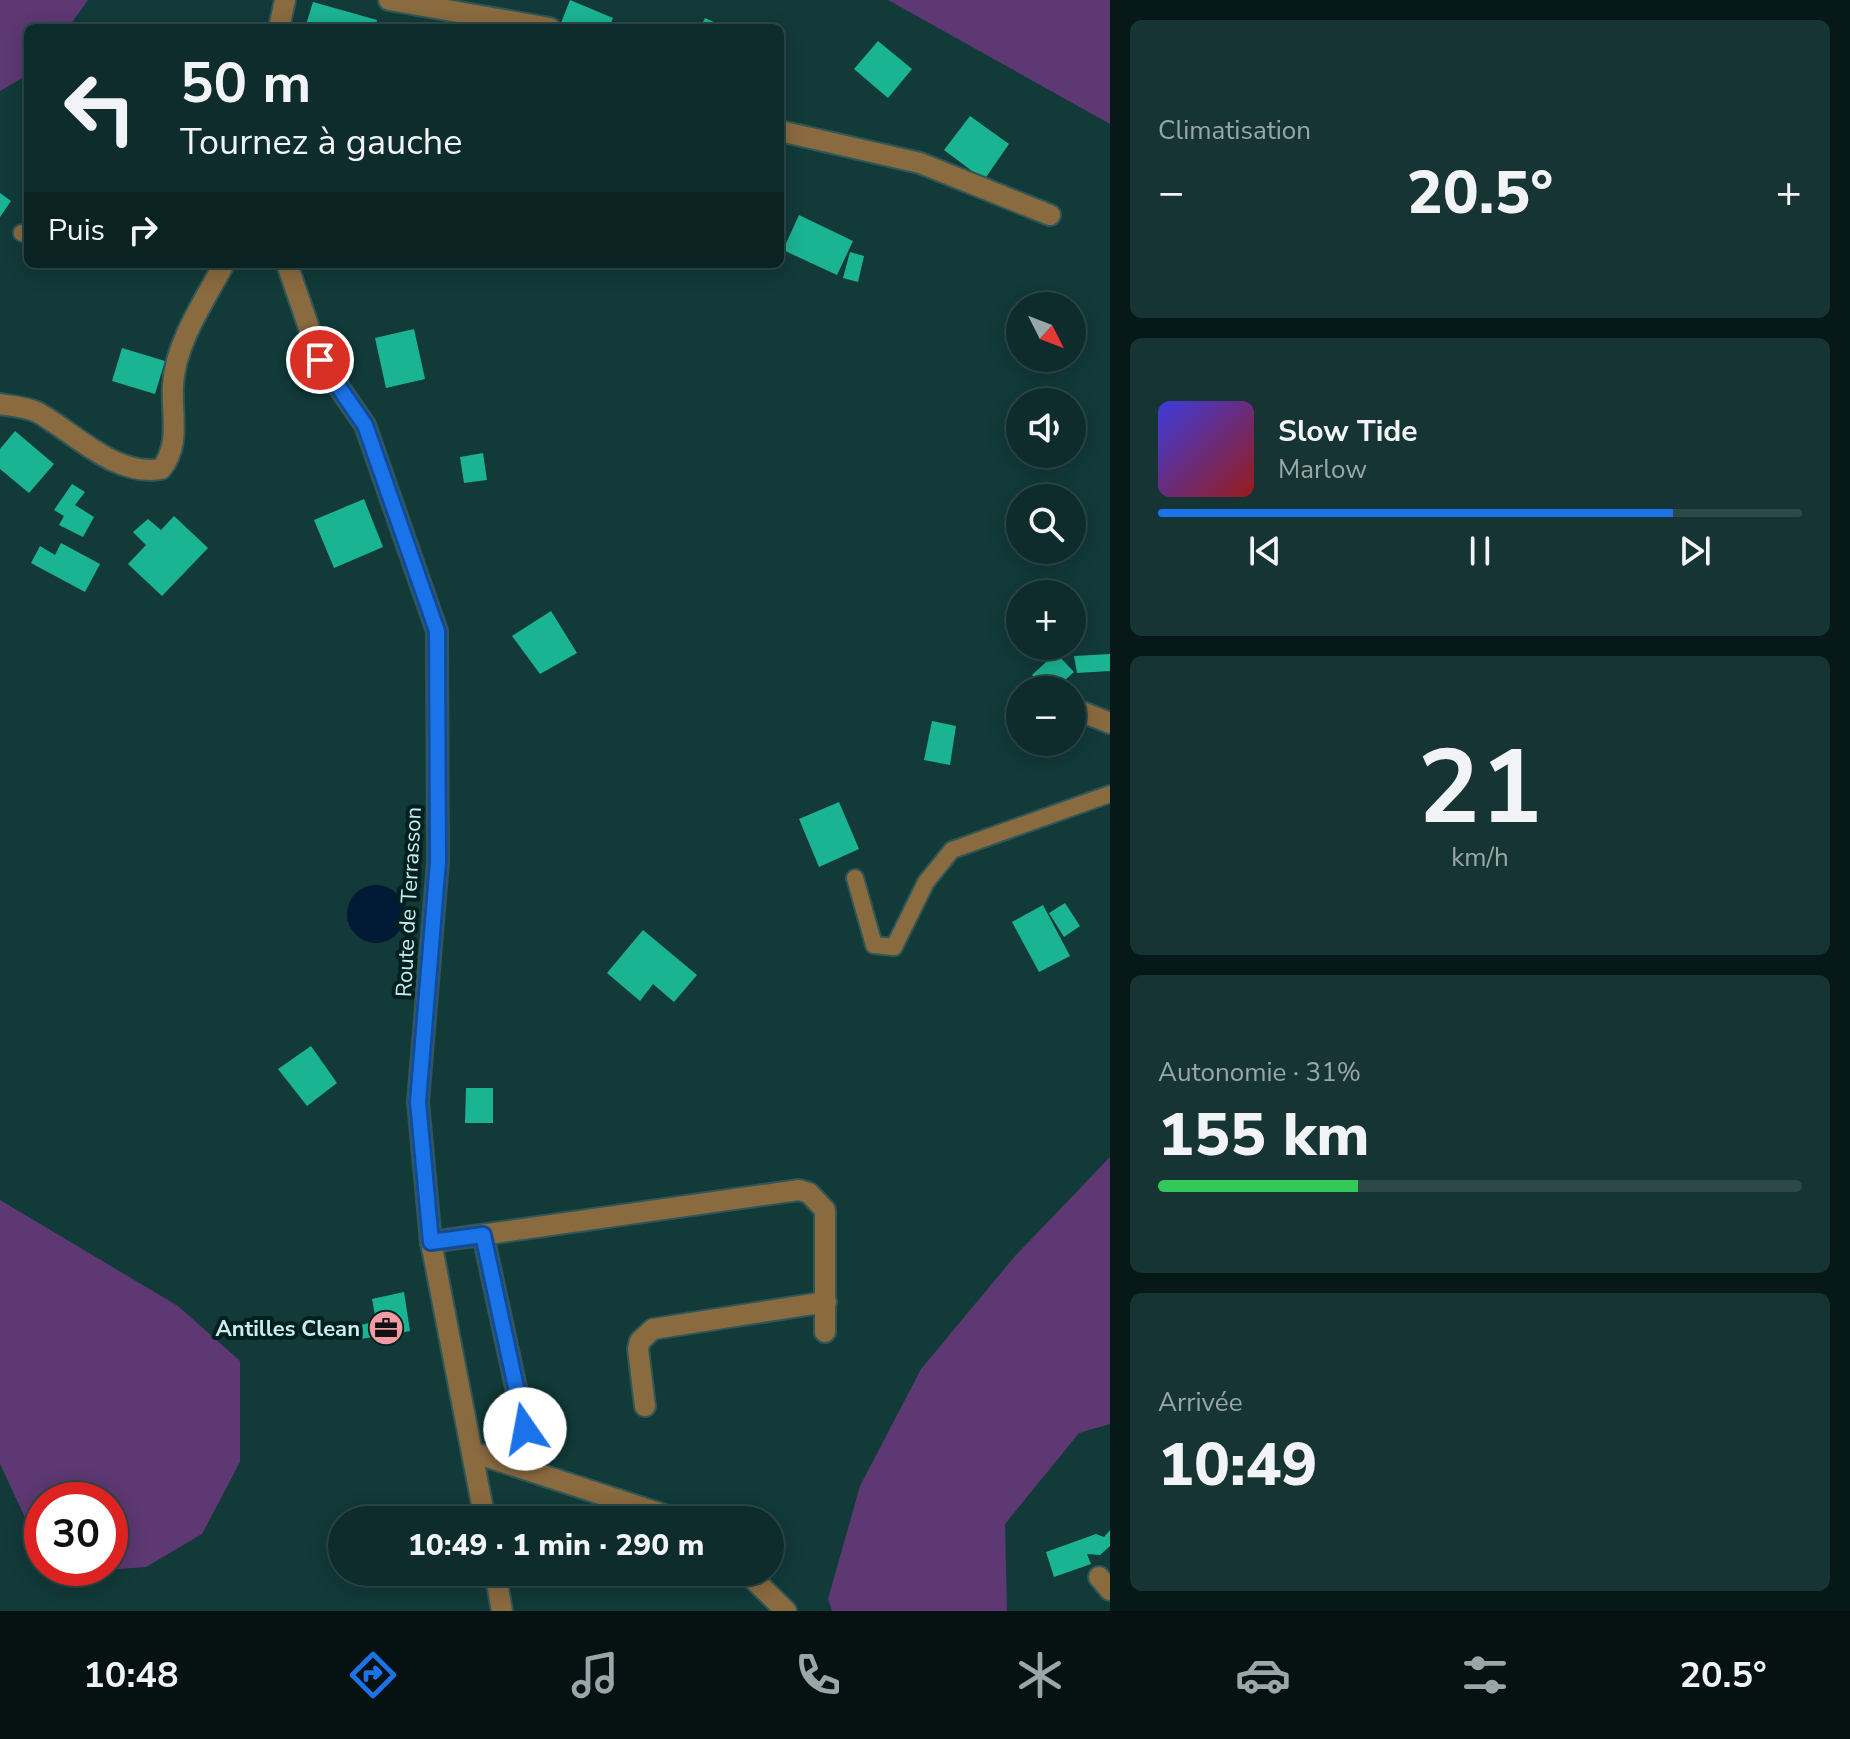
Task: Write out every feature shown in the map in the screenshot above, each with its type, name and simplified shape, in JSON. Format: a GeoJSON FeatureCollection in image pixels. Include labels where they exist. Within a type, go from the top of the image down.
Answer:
{"type":"FeatureCollection","features":[{"type":"Feature","properties":{"kind":"street"},"geometry":{"type":"LineString","coordinates":[[280,24],[285,0]]}},
{"type":"Feature","properties":{"kind":"street"},"geometry":{"type":"LineString","coordinates":[[389,0],[527,24]]}},
{"type":"Feature","properties":{"kind":"street"},"geometry":{"type":"LineString","coordinates":[[784,132],[920,163],[1050,215]]}},
{"type":"Feature","properties":{"kind":"street"},"geometry":{"type":"LineString","coordinates":[[0,404],[34,410],[126,466],[145,472],[161,469],[174,446],[173,380],[183,345],[222,268]]}},
{"type":"Feature","properties":{"kind":"street","name":"Route de Terrasson"},"geometry":{"type":"LineString","coordinates":[[288,268],[320,360],[365,425],[437,631],[438,862],[418,1102],[431,1242],[482,1506]]}},
{"type":"Feature","properties":{"kind":"street"},"geometry":{"type":"LineString","coordinates":[[1086,714],[1110,723]]}},
{"type":"Feature","properties":{"kind":"street"},"geometry":{"type":"LineString","coordinates":[[431,1242],[799,1190],[809,1193],[825,1210],[825,1332]]}},
{"type":"Feature","properties":{"kind":"street"},"geometry":{"type":"LineString","coordinates":[[483,1235],[525,1429]]}},
{"type":"Feature","properties":{"kind":"street"},"geometry":{"type":"LineString","coordinates":[[645,1406],[638,1349],[640,1341],[653,1329],[826,1302]]}},
{"type":"Feature","properties":{"kind":"street"},"geometry":{"type":"LineString","coordinates":[[472,1452],[637,1506]]}},
{"type":"Feature","properties":{"kind":"street"},"geometry":{"type":"LineString","coordinates":[[498,1586],[502,1611]]}},
{"type":"Feature","properties":{"kind":"street"},"geometry":{"type":"LineString","coordinates":[[760,1586],[786,1611]]}},
{"type":"Feature","properties":{"kind":"lane"},"geometry":{"type":"LineString","coordinates":[[855,878],[874,945],[894,947],[926,882],[952,850],[1110,794]]}},
{"type":"Feature","properties":{"kind":"shaded area"},"geometry":{"type":"Polygon","coordinates":[[[0,0],[88,0],[71,24],[24,24],[24,77],[0,91],[0,0]]]}},
{"type":"Feature","properties":{"kind":"shaded area"},"geometry":{"type":"Polygon","coordinates":[[[888,0],[1110,0],[1110,124],[888,0]]]}},
{"type":"Feature","properties":{"kind":"shaded area"},"geometry":{"type":"Polygon","coordinates":[[[1110,1157],[1110,1424],[1079,1433],[1005,1524],[1007,1611],[832,1611],[828,1599],[860,1486],[921,1369],[1015,1256],[1110,1157]]]}},
{"type":"Feature","properties":{"kind":"shaded area"},"geometry":{"type":"Polygon","coordinates":[[[0,1200],[178,1306],[240,1361],[240,1462],[202,1534],[146,1567],[128,1568],[128,1482],[24,1482],[24,1515],[0,1464],[0,1200]]]}},
{"type":"Feature","properties":{"kind":"water"},"geometry":{"type":"Polygon","coordinates":[[[376,885],[387,887],[396,894],[403,903],[403,925],[396,934],[387,941],[376,943],[365,941],[356,934],[349,925],[347,914],[349,903],[356,894],[365,887],[376,885]]]}},
{"type":"Feature","properties":{"kind":"building"},"geometry":{"type":"Polygon","coordinates":[[[570,0],[613,18],[611,24],[561,23],[570,0]]]}},
{"type":"Feature","properties":{"kind":"building"},"geometry":{"type":"Polygon","coordinates":[[[313,2],[377,20],[376,24],[306,24],[313,2]]]}},
{"type":"Feature","properties":{"kind":"building"},"geometry":{"type":"Polygon","coordinates":[[[705,18],[718,24],[702,24],[705,18]]]}},
{"type":"Feature","properties":{"kind":"building"},"geometry":{"type":"Polygon","coordinates":[[[878,41],[912,69],[888,98],[854,69],[878,41]]]}},
{"type":"Feature","properties":{"kind":"building"},"geometry":{"type":"Polygon","coordinates":[[[970,116],[1009,144],[984,180],[944,150],[970,116]]]}},
{"type":"Feature","properties":{"kind":"building"},"geometry":{"type":"Polygon","coordinates":[[[0,193],[11,201],[0,217],[0,193]]]}},
{"type":"Feature","properties":{"kind":"building"},"geometry":{"type":"Polygon","coordinates":[[[799,215],[853,241],[837,275],[784,248],[799,215]]]}},
{"type":"Feature","properties":{"kind":"building"},"geometry":{"type":"Polygon","coordinates":[[[850,252],[864,256],[858,282],[843,278],[850,252]]]}},
{"type":"Feature","properties":{"kind":"building"},"geometry":{"type":"Polygon","coordinates":[[[414,329],[425,379],[386,388],[375,338],[414,329]]]}},
{"type":"Feature","properties":{"kind":"building"},"geometry":{"type":"Polygon","coordinates":[[[122,348],[165,361],[155,394],[112,381],[122,348]]]}},
{"type":"Feature","properties":{"kind":"building"},"geometry":{"type":"Polygon","coordinates":[[[15,431],[54,464],[29,493],[0,469],[0,449],[15,431]]]}},
{"type":"Feature","properties":{"kind":"building"},"geometry":{"type":"Polygon","coordinates":[[[483,453],[487,480],[464,483],[460,457],[483,453]]]}},
{"type":"Feature","properties":{"kind":"building"},"geometry":{"type":"Polygon","coordinates":[[[72,484],[85,492],[75,505],[94,517],[83,537],[59,525],[64,516],[54,510],[72,484]]]}},
{"type":"Feature","properties":{"kind":"building"},"geometry":{"type":"Polygon","coordinates":[[[364,499],[383,547],[334,568],[314,520],[364,499]]]}},
{"type":"Feature","properties":{"kind":"building"},"geometry":{"type":"Polygon","coordinates":[[[174,516],[208,548],[162,596],[128,564],[146,545],[133,532],[148,519],[161,530],[174,516]]]}},
{"type":"Feature","properties":{"kind":"building"},"geometry":{"type":"Polygon","coordinates":[[[61,543],[100,564],[85,592],[31,563],[40,546],[55,555],[61,543]]]}},
{"type":"Feature","properties":{"kind":"building"},"geometry":{"type":"Polygon","coordinates":[[[551,611],[577,653],[540,674],[512,636],[551,611]]]}},
{"type":"Feature","properties":{"kind":"building"},"geometry":{"type":"Polygon","coordinates":[[[1110,654],[1110,671],[1077,673],[1075,660],[1086,660],[1086,655],[1110,654]]]}},
{"type":"Feature","properties":{"kind":"building"},"geometry":{"type":"Polygon","coordinates":[[[1048,660],[1063,660],[1074,672],[1070,676],[1032,675],[1048,660]]]}},
{"type":"Feature","properties":{"kind":"building"},"geometry":{"type":"Polygon","coordinates":[[[932,721],[956,726],[950,765],[924,760],[932,721]]]}},
{"type":"Feature","properties":{"kind":"building"},"geometry":{"type":"Polygon","coordinates":[[[839,802],[859,849],[819,867],[799,819],[839,802]]]}},
{"type":"Feature","properties":{"kind":"building"},"geometry":{"type":"Polygon","coordinates":[[[1065,903],[1080,926],[1064,937],[1049,913],[1065,903]]]}},
{"type":"Feature","properties":{"kind":"building"},"geometry":{"type":"Polygon","coordinates":[[[1043,905],[1070,956],[1039,972],[1012,922],[1043,905]]]}},
{"type":"Feature","properties":{"kind":"building"},"geometry":{"type":"Polygon","coordinates":[[[643,930],[697,975],[674,1002],[653,984],[640,1001],[607,973],[643,930]]]}},
{"type":"Feature","properties":{"kind":"building"},"geometry":{"type":"Polygon","coordinates":[[[311,1046],[337,1083],[307,1106],[278,1069],[311,1046]]]}},
{"type":"Feature","properties":{"kind":"building"},"geometry":{"type":"Polygon","coordinates":[[[466,1088],[493,1088],[493,1123],[465,1123],[466,1088]]]}},
{"type":"Feature","properties":{"kind":"building"},"geometry":{"type":"Polygon","coordinates":[[[404,1292],[410,1331],[379,1337],[372,1299],[404,1292]]]}},
{"type":"Feature","properties":{"kind":"building"},"geometry":{"type":"Polygon","coordinates":[[[369,1323],[373,1337],[360,1339],[357,1326],[369,1323]]]}},
{"type":"Feature","properties":{"kind":"building"},"geometry":{"type":"Polygon","coordinates":[[[1110,1530],[1110,1546],[1100,1555],[1087,1554],[1091,1564],[1054,1577],[1046,1552],[1096,1534],[1104,1537],[1110,1530]]]}},
{"type":"Feature","properties":{"kind":"place","name":"Antilles Clean"},"geometry":{"type":"Point","coordinates":[386,1328]}},
{"type":"Feature","properties":{"kind":"route"},"geometry":{"type":"LineString","coordinates":[[320,360],[365,425],[437,631],[438,862],[418,1102],[431,1242],[483,1235],[525,1429]]}}]}
